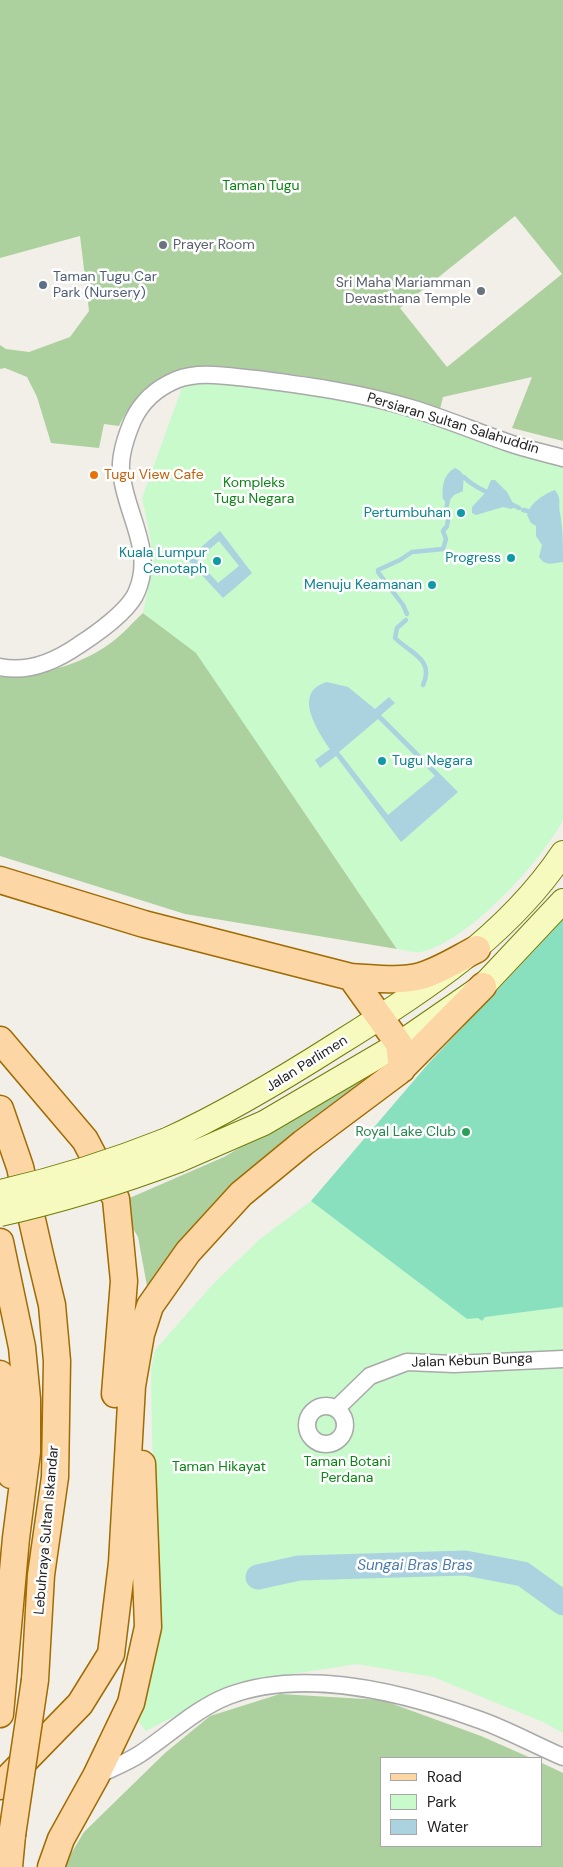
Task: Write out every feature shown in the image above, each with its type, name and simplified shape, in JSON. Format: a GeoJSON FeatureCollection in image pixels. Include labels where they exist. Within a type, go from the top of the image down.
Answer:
{"type":"FeatureCollection","features":[{"type":"Feature","properties":{"kind":"main road"},"geometry":{"type":"LineString","coordinates":[[0,880],[144,924],[351,977],[386,979],[419,976],[440,968],[477,949]]}},
{"type":"Feature","properties":{"kind":"main road"},"geometry":{"type":"LineString","coordinates":[[0,899],[144,924]]}},
{"type":"Feature","properties":{"kind":"main road"},"geometry":{"type":"LineString","coordinates":[[351,977],[381,1017],[400,1056]]}},
{"type":"Feature","properties":{"kind":"main road"},"geometry":{"type":"LineString","coordinates":[[0,1786],[50,1737],[80,1704],[111,1654],[122,1563],[132,1386],[141,1334],[150,1306],[188,1252],[241,1194],[303,1143],[400,1056],[483,986]]}},
{"type":"Feature","properties":{"kind":"main road"},"geometry":{"type":"LineString","coordinates":[[0,1040],[86,1140],[116,1199],[124,1281],[115,1396],[122,1563]]}},
{"type":"Feature","properties":{"kind":"main road","name":"Lebuhraya Sultan Iskandar"},"geometry":{"type":"LineString","coordinates":[[0,1109],[20,1167],[52,1305],[56,1361],[55,1478],[41,1575],[35,1680],[9,1867]]}},
{"type":"Feature","properties":{"kind":"main road","name":"Lebuhraya Sultan Iskandar"},"geometry":{"type":"LineString","coordinates":[[0,1242],[22,1347],[27,1399],[27,1452],[16,1538],[0,1714]]}},
{"type":"Feature","properties":{"kind":"main road"},"geometry":{"type":"LineString","coordinates":[[0,1374],[8,1420],[16,1538]]}},
{"type":"Feature","properties":{"kind":"main road"},"geometry":{"type":"LineString","coordinates":[[51,1867],[61,1839],[96,1776],[132,1703],[148,1627],[141,1442],[132,1386]]}},
{"type":"Feature","properties":{"kind":"main road"},"geometry":{"type":"LineString","coordinates":[[0,1664],[10,1613]]}},
{"type":"Feature","properties":{"kind":"main road"},"geometry":{"type":"LineString","coordinates":[[0,1778],[50,1737]]}},
{"type":"Feature","properties":{"kind":"street","name":"Persiaran Sultan Salahuddin"},"geometry":{"type":"LineString","coordinates":[[0,667],[17,669],[60,658],[89,639],[124,609],[137,593],[144,554],[121,469],[127,433],[141,404],[153,393],[177,380],[195,376],[226,376],[292,384],[372,398],[415,409],[512,444],[563,458]]}},
{"type":"Feature","properties":{"kind":"street","name":"Jalan Parlimen"},"geometry":{"type":"LineString","coordinates":[[0,1192],[61,1178],[116,1160],[167,1140],[252,1098],[381,1017],[477,949],[528,898],[563,853]]}},
{"type":"Feature","properties":{"kind":"street"},"geometry":{"type":"LineString","coordinates":[[483,986],[563,901]]}},
{"type":"Feature","properties":{"kind":"street","name":"Jalan Parlimen"},"geometry":{"type":"LineString","coordinates":[[0,1214],[61,1200],[116,1184],[179,1160],[264,1123],[400,1056]]}},
{"type":"Feature","properties":{"kind":"street"},"geometry":{"type":"LineString","coordinates":[[252,1098],[264,1123]]}},
{"type":"Feature","properties":{"kind":"street","name":"Jalan Kebun Bunga"},"geometry":{"type":"LineString","coordinates":[[336,1408],[370,1376],[406,1362],[454,1364],[563,1359]]}},
{"type":"Feature","properties":{"kind":"street"},"geometry":{"type":"LineString","coordinates":[[96,1776],[138,1756],[184,1721],[227,1696],[263,1685],[289,1682],[350,1685],[432,1704],[481,1720],[563,1757]]}},
{"type":"Feature","properties":{"kind":"street"},"geometry":{"type":"LineString","coordinates":[[110,1749],[116,1754],[138,1756]]}},
{"type":"Feature","properties":{"kind":"green space","name":"Taman Tugu"},"geometry":{"type":"Polygon","coordinates":[[[0,0],[563,0],[563,441],[512,428],[532,377],[443,397],[440,409],[325,380],[267,371],[209,369],[178,371],[159,379],[136,400],[119,426],[104,424],[99,448],[51,443],[37,397],[27,377],[5,368],[0,369],[0,345],[6,349],[29,352],[70,337],[89,311],[80,236],[0,258],[0,0]],[[515,216],[400,308],[447,367],[562,274],[515,216]]]}},
{"type":"Feature","properties":{"kind":"green space","name":"Kompleks Tugu Negara"},"geometry":{"type":"Polygon","coordinates":[[[219,382],[319,393],[406,411],[563,462],[563,820],[553,837],[521,878],[480,918],[459,934],[438,946],[420,952],[397,949],[196,653],[143,613],[153,564],[150,536],[142,498],[183,385],[219,382]]]}},
{"type":"Feature","properties":{"kind":"green space"},"geometry":{"type":"Polygon","coordinates":[[[143,613],[196,652],[397,949],[185,914],[0,856],[0,677],[30,674],[59,668],[86,658],[116,639],[143,613]]]}},
{"type":"Feature","properties":{"kind":"green space","name":"Royal Lake Club"},"geometry":{"type":"Polygon","coordinates":[[[563,920],[563,1307],[485,1317],[482,1321],[478,1318],[467,1319],[311,1201],[428,1064],[563,920]]]}},
{"type":"Feature","properties":{"kind":"green space"},"geometry":{"type":"Polygon","coordinates":[[[363,1075],[366,1080],[191,1229],[147,1286],[138,1237],[118,1203],[224,1157],[363,1075]]]}},
{"type":"Feature","properties":{"kind":"green space","name":"Taman Botani Perdana"},"geometry":{"type":"Polygon","coordinates":[[[311,1201],[467,1319],[563,1307],[563,1733],[543,1722],[433,1677],[357,1664],[241,1682],[146,1731],[135,1717],[159,1641],[151,1369],[155,1350],[214,1283],[260,1239],[311,1201]]]}},
{"type":"Feature","properties":{"kind":"green space"},"geometry":{"type":"Polygon","coordinates":[[[280,1694],[382,1700],[481,1736],[529,1757],[380,1757],[380,1847],[543,1847],[543,1763],[563,1773],[563,1867],[63,1867],[84,1832],[165,1753],[210,1716],[280,1694]]]}},
{"type":"Feature","properties":{"kind":"water"},"geometry":{"type":"Polygon","coordinates":[[[455,468],[463,475],[463,491],[454,495],[447,504],[443,499],[443,485],[448,474],[455,468]]]}},
{"type":"Feature","properties":{"kind":"water"},"geometry":{"type":"Polygon","coordinates":[[[491,480],[495,480],[507,492],[515,507],[511,509],[503,507],[476,515],[472,513],[472,507],[486,492],[491,480]]]}},
{"type":"Feature","properties":{"kind":"water"},"geometry":{"type":"Polygon","coordinates":[[[555,490],[559,499],[563,562],[550,564],[544,562],[539,557],[542,545],[536,536],[536,526],[531,523],[527,515],[538,499],[555,490]]]}},
{"type":"Feature","properties":{"kind":"water"},"geometry":{"type":"Polygon","coordinates":[[[220,531],[252,573],[223,598],[187,559],[220,531]],[[219,541],[197,560],[218,583],[239,566],[219,541]]]}},
{"type":"Feature","properties":{"kind":"water"},"geometry":{"type":"Polygon","coordinates":[[[327,682],[348,687],[375,709],[389,697],[395,703],[381,715],[458,792],[401,842],[336,756],[320,768],[315,760],[330,749],[319,732],[310,712],[311,694],[317,687],[327,682]],[[378,719],[339,752],[388,815],[435,776],[378,719]]]}},
{"type":"Feature","properties":{"kind":"waterway"},"geometry":{"type":"LineString","coordinates":[[460,477],[464,477],[473,485],[490,494]]}},
{"type":"Feature","properties":{"kind":"waterway"},"geometry":{"type":"LineString","coordinates":[[448,500],[446,509],[448,515]]}},
{"type":"Feature","properties":{"kind":"waterway"},"geometry":{"type":"LineString","coordinates":[[511,504],[519,508]]}},
{"type":"Feature","properties":{"kind":"waterway"},"geometry":{"type":"LineString","coordinates":[[523,510],[528,511]]}},
{"type":"Feature","properties":{"kind":"waterway"},"geometry":{"type":"LineString","coordinates":[[378,570],[412,552],[443,549],[446,539],[443,531],[447,526],[448,520]]}},
{"type":"Feature","properties":{"kind":"waterway"},"geometry":{"type":"LineString","coordinates":[[378,572],[403,605],[407,614]]}},
{"type":"Feature","properties":{"kind":"waterway"},"geometry":{"type":"LineString","coordinates":[[406,620],[397,628],[395,638],[419,657],[423,663],[426,669],[423,685]]}},
{"type":"Feature","properties":{"kind":"waterway","name":"Sungai Bras Bras"},"geometry":{"type":"LineString","coordinates":[[258,1577],[299,1568],[465,1563],[523,1574],[563,1603]]}},
{"type":"Feature","properties":{"kind":"place","name":"Prayer Room"},"geometry":{"type":"Point","coordinates":[163,245]}},
{"type":"Feature","properties":{"kind":"place","name":"Taman Tugu Car Park (Nursery)"},"geometry":{"type":"Point","coordinates":[43,285]}},
{"type":"Feature","properties":{"kind":"place","name":"Sri Maha Mariamman Devasthana Temple"},"geometry":{"type":"Point","coordinates":[481,291]}},
{"type":"Feature","properties":{"kind":"place","name":"Tugu View Cafe"},"geometry":{"type":"Point","coordinates":[94,475]}},
{"type":"Feature","properties":{"kind":"place","name":"Pertumbuhan"},"geometry":{"type":"Point","coordinates":[461,513]}},
{"type":"Feature","properties":{"kind":"place","name":"Progress"},"geometry":{"type":"Point","coordinates":[511,558]}},
{"type":"Feature","properties":{"kind":"place","name":"Kuala Lumpur Cenotaph"},"geometry":{"type":"Point","coordinates":[217,561]}},
{"type":"Feature","properties":{"kind":"place","name":"Menuju Keamanan"},"geometry":{"type":"Point","coordinates":[432,585]}},
{"type":"Feature","properties":{"kind":"place","name":"Tugu Negara"},"geometry":{"type":"Point","coordinates":[382,761]}},
{"type":"Feature","properties":{"kind":"place","name":"Royal Lake Club"},"geometry":{"type":"Point","coordinates":[466,1132]}},
{"type":"Feature","properties":{"kind":"park label","name":"Taman Hikayat"},"geometry":{"type":"Point","coordinates":[219,1467]}}]}
